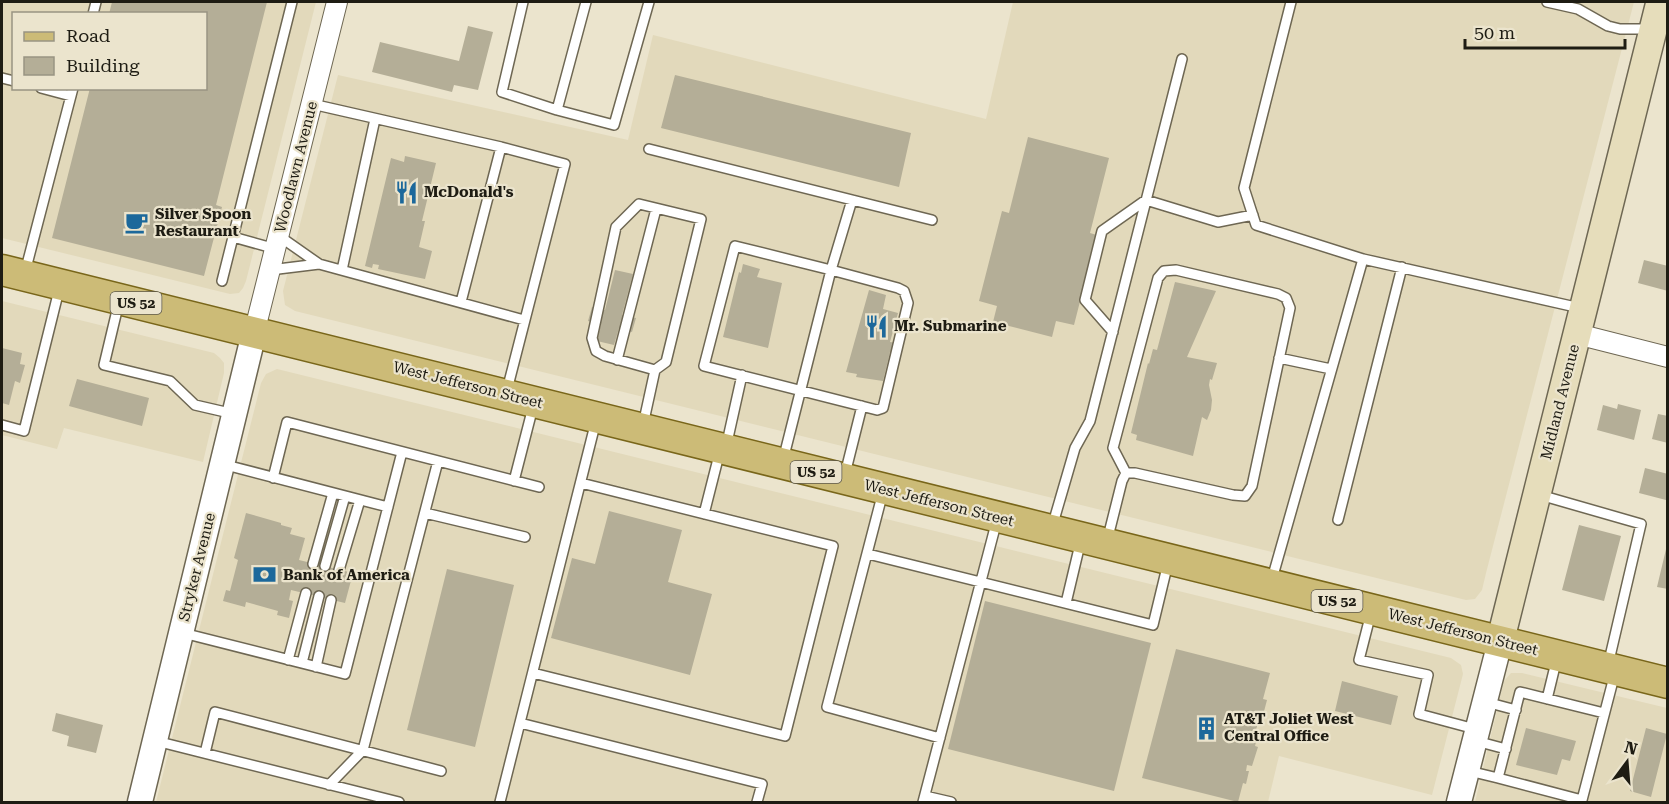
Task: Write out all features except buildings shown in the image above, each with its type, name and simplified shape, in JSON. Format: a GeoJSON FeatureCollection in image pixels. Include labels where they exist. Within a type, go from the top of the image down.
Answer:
{"type":"FeatureCollection","features":[{"type":"Feature","properties":{"kind":"main road","name":"Midland Avenue"},"geometry":{"type":"LineString","coordinates":[[1500,642],[1577,334],[1660,28],[1660,2]]}},
{"type":"Feature","properties":{"kind":"main road","name":"West Jefferson Street"},"geometry":{"type":"LineString","coordinates":[[13,273],[1668,683]]}},
{"type":"Feature","properties":{"kind":"street","name":"Woodlawn Avenue"},"geometry":{"type":"LineString","coordinates":[[254,333],[337,2]]}},
{"type":"Feature","properties":{"kind":"street","name":"Stryker Avenue"},"geometry":{"type":"LineString","coordinates":[[140,802],[254,333]]}},
{"type":"Feature","properties":{"kind":"street"},"geometry":{"type":"LineString","coordinates":[[1577,334],[1668,357]]}},
{"type":"Feature","properties":{"kind":"street","name":"Midland Avenue"},"geometry":{"type":"LineString","coordinates":[[1459,802],[1500,642]]}},
{"type":"Feature","properties":{"kind":"lane"},"geometry":{"type":"LineString","coordinates":[[222,281],[292,2]]}},
{"type":"Feature","properties":{"kind":"lane"},"geometry":{"type":"LineString","coordinates":[[523,2],[501,92],[614,125],[649,2]]}},
{"type":"Feature","properties":{"kind":"lane"},"geometry":{"type":"LineString","coordinates":[[557,110],[586,2]]}},
{"type":"Feature","properties":{"kind":"lane"},"geometry":{"type":"LineString","coordinates":[[1292,2],[1244,188],[1256,225],[1363,259],[1584,308]]}},
{"type":"Feature","properties":{"kind":"lane"},"geometry":{"type":"LineString","coordinates":[[1547,2],[1578,9],[1608,26],[1620,29],[1660,28]]}},
{"type":"Feature","properties":{"kind":"lane"},"geometry":{"type":"LineString","coordinates":[[1051,530],[1076,448],[1090,421],[1182,59]]}},
{"type":"Feature","properties":{"kind":"lane"},"geometry":{"type":"LineString","coordinates":[[13,273],[72,92],[56,90]]}},
{"type":"Feature","properties":{"kind":"lane"},"geometry":{"type":"LineString","coordinates":[[312,104],[565,164],[505,395]]}},
{"type":"Feature","properties":{"kind":"lane"},"geometry":{"type":"LineString","coordinates":[[342,270],[375,119]]}},
{"type":"Feature","properties":{"kind":"lane"},"geometry":{"type":"LineString","coordinates":[[461,302],[501,147]]}},
{"type":"Feature","properties":{"kind":"lane"},"geometry":{"type":"LineString","coordinates":[[649,149],[932,220]]}},
{"type":"Feature","properties":{"kind":"lane"},"geometry":{"type":"LineString","coordinates":[[782,464],[831,270],[852,200]]}},
{"type":"Feature","properties":{"kind":"lane"},"geometry":{"type":"LineString","coordinates":[[1146,200],[1218,222],[1253,214]]}},
{"type":"Feature","properties":{"kind":"lane"},"geometry":{"type":"LineString","coordinates":[[1113,332],[1085,300],[1102,231],[1146,200]]}},
{"type":"Feature","properties":{"kind":"lane"},"geometry":{"type":"LineString","coordinates":[[643,429],[655,370],[666,362],[701,219],[639,204],[616,227],[592,338],[596,351],[605,357],[655,370]]}},
{"type":"Feature","properties":{"kind":"lane"},"geometry":{"type":"LineString","coordinates":[[617,360],[656,208]]}},
{"type":"Feature","properties":{"kind":"lane"},"geometry":{"type":"LineString","coordinates":[[233,237],[277,242],[319,264],[525,320]]}},
{"type":"Feature","properties":{"kind":"lane"},"geometry":{"type":"LineString","coordinates":[[735,246],[831,270],[904,291],[908,303],[883,408],[877,411],[705,366],[735,246]]}},
{"type":"Feature","properties":{"kind":"lane"},"geometry":{"type":"LineString","coordinates":[[1270,585],[1363,259]]}},
{"type":"Feature","properties":{"kind":"lane"},"geometry":{"type":"LineString","coordinates":[[270,270],[319,264]]}},
{"type":"Feature","properties":{"kind":"lane"},"geometry":{"type":"LineString","coordinates":[[1338,520],[1402,267]]}},
{"type":"Feature","properties":{"kind":"lane"},"geometry":{"type":"LineString","coordinates":[[1176,270],[1278,294],[1286,298],[1290,308],[1252,486],[1245,496],[1126,473],[1113,448],[1158,278],[1164,271],[1176,270]]}},
{"type":"Feature","properties":{"kind":"lane"},"geometry":{"type":"LineString","coordinates":[[2,425],[24,431],[60,284]]}},
{"type":"Feature","properties":{"kind":"lane"},"geometry":{"type":"LineString","coordinates":[[120,299],[104,365],[170,381],[195,405],[234,414]]}},
{"type":"Feature","properties":{"kind":"lane"},"geometry":{"type":"LineString","coordinates":[[1279,358],[1331,369]]}},
{"type":"Feature","properties":{"kind":"lane"},"geometry":{"type":"LineString","coordinates":[[705,514],[742,375]]}},
{"type":"Feature","properties":{"kind":"lane"},"geometry":{"type":"LineString","coordinates":[[514,481],[535,402]]}},
{"type":"Feature","properties":{"kind":"lane"},"geometry":{"type":"LineString","coordinates":[[844,479],[862,406]]}},
{"type":"Feature","properties":{"kind":"lane"},"geometry":{"type":"LineString","coordinates":[[500,802],[597,418]]}},
{"type":"Feature","properties":{"kind":"lane"},"geometry":{"type":"LineString","coordinates":[[273,478],[287,422],[539,487]]}},
{"type":"Feature","properties":{"kind":"lane"},"geometry":{"type":"LineString","coordinates":[[181,632],[345,674],[402,452]]}},
{"type":"Feature","properties":{"kind":"lane"},"geometry":{"type":"LineString","coordinates":[[329,784],[363,750],[438,461]]}},
{"type":"Feature","properties":{"kind":"lane"},"geometry":{"type":"LineString","coordinates":[[222,464],[388,507]]}},
{"type":"Feature","properties":{"kind":"lane"},"geometry":{"type":"LineString","coordinates":[[1066,603],[1126,473]]}},
{"type":"Feature","properties":{"kind":"lane"},"geometry":{"type":"LineString","coordinates":[[533,672],[785,736],[833,546],[580,483]]}},
{"type":"Feature","properties":{"kind":"lane"},"geometry":{"type":"LineString","coordinates":[[884,489],[827,707],[940,738]]}},
{"type":"Feature","properties":{"kind":"lane"},"geometry":{"type":"LineString","coordinates":[[313,564],[333,493]]}},
{"type":"Feature","properties":{"kind":"lane"},"geometry":{"type":"LineString","coordinates":[[1467,771],[1582,800],[1604,713],[1641,524],[1537,495]]}},
{"type":"Feature","properties":{"kind":"lane"},"geometry":{"type":"LineString","coordinates":[[325,566],[345,496]]}},
{"type":"Feature","properties":{"kind":"lane"},"geometry":{"type":"LineString","coordinates":[[339,570],[360,500]]}},
{"type":"Feature","properties":{"kind":"lane"},"geometry":{"type":"LineString","coordinates":[[424,513],[525,537]]}},
{"type":"Feature","properties":{"kind":"lane"},"geometry":{"type":"LineString","coordinates":[[951,802],[924,799],[998,517]]}},
{"type":"Feature","properties":{"kind":"lane"},"geometry":{"type":"LineString","coordinates":[[868,554],[1153,625],[1169,560]]}},
{"type":"Feature","properties":{"kind":"lane"},"geometry":{"type":"LineString","coordinates":[[288,660],[306,593]]}},
{"type":"Feature","properties":{"kind":"lane"},"geometry":{"type":"LineString","coordinates":[[302,663],[319,596]]}},
{"type":"Feature","properties":{"kind":"lane"},"geometry":{"type":"LineString","coordinates":[[316,667],[331,600]]}},
{"type":"Feature","properties":{"kind":"lane"},"geometry":{"type":"LineString","coordinates":[[1372,610],[1359,660],[1428,675],[1419,714],[1506,749]]}},
{"type":"Feature","properties":{"kind":"lane"},"geometry":{"type":"LineString","coordinates":[[1547,699],[1557,656]]}},
{"type":"Feature","properties":{"kind":"lane"},"geometry":{"type":"LineString","coordinates":[[1498,778],[1520,692],[1604,713]]}},
{"type":"Feature","properties":{"kind":"lane"},"geometry":{"type":"LineString","coordinates":[[1485,702],[1516,710]]}},
{"type":"Feature","properties":{"kind":"lane"},"geometry":{"type":"LineString","coordinates":[[205,753],[215,712],[441,771]]}},
{"type":"Feature","properties":{"kind":"lane"},"geometry":{"type":"LineString","coordinates":[[520,723],[762,784],[757,802]]}},
{"type":"Feature","properties":{"kind":"lane"},"geometry":{"type":"LineString","coordinates":[[156,741],[399,802]]}},
{"type":"Feature","properties":{"kind":"shaded area"},"geometry":{"type":"Polygon","coordinates":[[[2,2],[316,2],[246,281],[239,293],[230,294],[2,238],[2,2]]]}},
{"type":"Feature","properties":{"kind":"shaded area"},"geometry":{"type":"Polygon","coordinates":[[[1013,2],[1634,2],[1482,590],[1475,599],[1466,600],[295,311],[285,305],[283,291],[338,75],[628,140],[653,35],[986,119],[1013,2]]]}},
{"type":"Feature","properties":{"kind":"shaded area"},"geometry":{"type":"Polygon","coordinates":[[[2,301],[214,353],[224,363],[224,373],[203,462],[64,428],[57,449],[2,435],[2,301]]]}},
{"type":"Feature","properties":{"kind":"shaded area"},"geometry":{"type":"Polygon","coordinates":[[[277,369],[1451,658],[1461,665],[1463,674],[1432,795],[1279,756],[1268,802],[156,802],[261,383],[266,374],[277,369]]]}},
{"type":"Feature","properties":{"kind":"shaded area"},"geometry":{"type":"Polygon","coordinates":[[[1511,673],[1522,673],[1667,708],[1667,802],[1475,802],[1504,681],[1511,673]]]}},
{"type":"Feature","properties":{"kind":"place","name":"McDonald's"},"geometry":{"type":"Point","coordinates":[406,192]}},
{"type":"Feature","properties":{"kind":"place","name":"Silver Spoon Restaurant"},"geometry":{"type":"Point","coordinates":[137,223]}},
{"type":"Feature","properties":{"kind":"place","name":"Mr. Submarine"},"geometry":{"type":"Point","coordinates":[876,326]}},
{"type":"Feature","properties":{"kind":"place","name":"Bank of America"},"geometry":{"type":"Point","coordinates":[265,575]}},
{"type":"Feature","properties":{"kind":"place","name":"AT&T Joliet West Central Office"},"geometry":{"type":"Point","coordinates":[1206,728]}}]}
